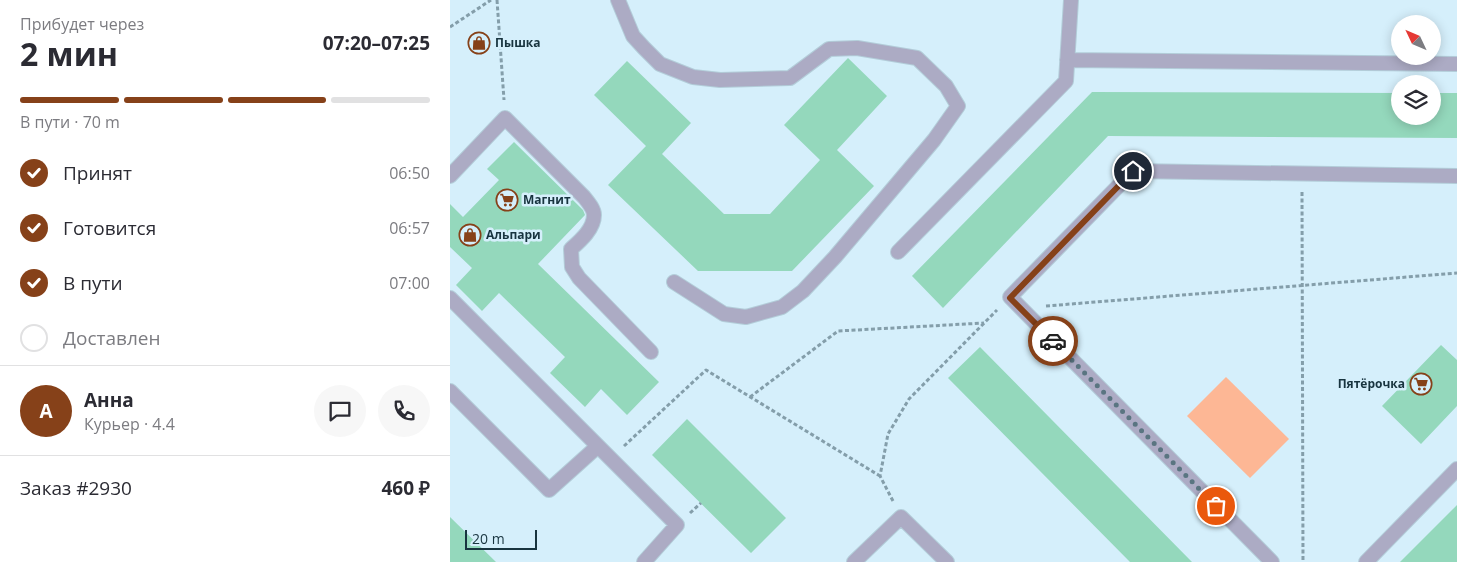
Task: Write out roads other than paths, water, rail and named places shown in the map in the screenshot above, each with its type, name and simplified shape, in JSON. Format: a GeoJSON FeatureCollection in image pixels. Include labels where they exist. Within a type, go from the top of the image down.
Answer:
{"type":"FeatureCollection","features":[{"type":"Feature","properties":{"kind":"lane"},"geometry":{"type":"LineString","coordinates":[[618,0],[633,36],[644,48],[660,64],[693,77],[720,80],[790,78],[829,49],[857,48],[917,58],[946,86],[958,106],[934,140],[835,257],[803,291],[782,307],[746,317],[724,314],[674,282]]}},
{"type":"Feature","properties":{"kind":"lane"},"geometry":{"type":"LineString","coordinates":[[898,252],[1066,81],[1071,0]]}},
{"type":"Feature","properties":{"kind":"lane"},"geometry":{"type":"LineString","coordinates":[[1067,60],[1457,64]]}},
{"type":"Feature","properties":{"kind":"lane"},"geometry":{"type":"LineString","coordinates":[[450,176],[505,118],[584,197],[592,209],[594,215],[586,235],[571,249],[572,267],[579,278],[651,352]]}},
{"type":"Feature","properties":{"kind":"lane"},"geometry":{"type":"LineString","coordinates":[[1272,562],[1010,298],[1133,171],[1457,176]]}},
{"type":"Feature","properties":{"kind":"lane"},"geometry":{"type":"LineString","coordinates":[[450,298],[677,526],[644,562]]}},
{"type":"Feature","properties":{"kind":"lane"},"geometry":{"type":"LineString","coordinates":[[450,391],[549,490],[598,446]]}},
{"type":"Feature","properties":{"kind":"lane"},"geometry":{"type":"LineString","coordinates":[[1366,562],[1457,469]]}},
{"type":"Feature","properties":{"kind":"lane"},"geometry":{"type":"LineString","coordinates":[[854,562],[901,517],[947,562]]}},
{"type":"Feature","properties":{"kind":"place","name":"Пышка"},"geometry":{"type":"Point","coordinates":[479,43]}},
{"type":"Feature","properties":{"kind":"place","name":"Магнит"},"geometry":{"type":"Point","coordinates":[507,200]}},
{"type":"Feature","properties":{"kind":"place","name":"Альпари"},"geometry":{"type":"Point","coordinates":[470,235]}},
{"type":"Feature","properties":{"kind":"place","name":"Пятёрочка"},"geometry":{"type":"Point","coordinates":[1421,384]}}]}
